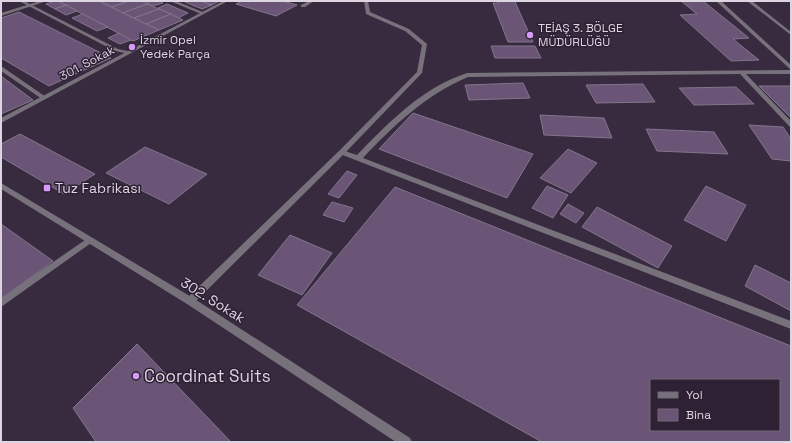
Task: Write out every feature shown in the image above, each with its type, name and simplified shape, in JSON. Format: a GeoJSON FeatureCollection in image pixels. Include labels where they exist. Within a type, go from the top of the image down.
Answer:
{"type":"FeatureCollection","features":[{"type":"Feature","properties":{"kind":"street"},"geometry":{"type":"LineString","coordinates":[[22,1],[117,50],[129,52]]}},
{"type":"Feature","properties":{"kind":"street"},"geometry":{"type":"LineString","coordinates":[[1,15],[45,1]]}},
{"type":"Feature","properties":{"kind":"street"},"geometry":{"type":"LineString","coordinates":[[172,1],[203,13]]}},
{"type":"Feature","properties":{"kind":"street","name":"301. Sokak"},"geometry":{"type":"LineString","coordinates":[[1,121],[226,1]]}},
{"type":"Feature","properties":{"kind":"street"},"geometry":{"type":"LineString","coordinates":[[303,6],[312,1]]}},
{"type":"Feature","properties":{"kind":"street"},"geometry":{"type":"LineString","coordinates":[[190,301],[342,152],[420,72],[425,45],[407,30],[368,13],[366,1]]}},
{"type":"Feature","properties":{"kind":"street"},"geometry":{"type":"LineString","coordinates":[[718,1],[791,68]]}},
{"type":"Feature","properties":{"kind":"street"},"geometry":{"type":"LineString","coordinates":[[749,1],[791,34]]}},
{"type":"Feature","properties":{"kind":"street"},"geometry":{"type":"LineString","coordinates":[[1,68],[44,98]]}},
{"type":"Feature","properties":{"kind":"street"},"geometry":{"type":"LineString","coordinates":[[741,72],[791,125]]}},
{"type":"Feature","properties":{"kind":"street"},"geometry":{"type":"LineString","coordinates":[[359,158],[387,128],[431,93],[455,79],[467,75],[791,72]]}},
{"type":"Feature","properties":{"kind":"street"},"geometry":{"type":"LineString","coordinates":[[342,152],[791,325]]}},
{"type":"Feature","properties":{"kind":"street","name":"302. Sokak"},"geometry":{"type":"LineString","coordinates":[[1,186],[88,241],[190,301],[406,442]]}},
{"type":"Feature","properties":{"kind":"street"},"geometry":{"type":"LineString","coordinates":[[1,303],[88,241]]}},
{"type":"Feature","properties":{"kind":"building"},"geometry":{"type":"Polygon","coordinates":[[[55,1],[66,5],[55,9],[46,4],[55,1]]]}},
{"type":"Feature","properties":{"kind":"building"},"geometry":{"type":"Polygon","coordinates":[[[58,1],[99,1],[159,30],[133,41],[58,1]]]}},
{"type":"Feature","properties":{"kind":"building"},"geometry":{"type":"Polygon","coordinates":[[[129,1],[112,7],[101,2],[129,1]]]}},
{"type":"Feature","properties":{"kind":"building"},"geometry":{"type":"Polygon","coordinates":[[[129,1],[142,1],[147,4],[123,13],[112,7],[129,1]]]}},
{"type":"Feature","properties":{"kind":"building"},"geometry":{"type":"Polygon","coordinates":[[[151,1],[160,1],[163,3],[153,6],[146,3],[151,1]]]}},
{"type":"Feature","properties":{"kind":"building"},"geometry":{"type":"Polygon","coordinates":[[[201,1],[212,5],[202,9],[185,2],[201,1]]]}},
{"type":"Feature","properties":{"kind":"building"},"geometry":{"type":"Polygon","coordinates":[[[219,1],[212,5],[203,2],[219,1]]]}},
{"type":"Feature","properties":{"kind":"building"},"geometry":{"type":"Polygon","coordinates":[[[242,1],[283,1],[297,5],[276,16],[236,4],[242,1]]]}},
{"type":"Feature","properties":{"kind":"building"},"geometry":{"type":"Polygon","coordinates":[[[498,1],[520,1],[515,2],[533,42],[508,42],[493,3],[499,3],[498,1]]]}},
{"type":"Feature","properties":{"kind":"building"},"geometry":{"type":"Polygon","coordinates":[[[681,1],[703,1],[749,38],[733,39],[759,60],[731,61],[680,15],[697,14],[681,1]]]}},
{"type":"Feature","properties":{"kind":"building"},"geometry":{"type":"Polygon","coordinates":[[[147,4],[159,9],[134,18],[123,13],[147,4]]]}},
{"type":"Feature","properties":{"kind":"building"},"geometry":{"type":"Polygon","coordinates":[[[167,4],[188,13],[178,18],[158,8],[167,4]]]}},
{"type":"Feature","properties":{"kind":"building"},"geometry":{"type":"Polygon","coordinates":[[[66,5],[77,11],[66,15],[55,9],[66,5]]]}},
{"type":"Feature","properties":{"kind":"building"},"geometry":{"type":"Polygon","coordinates":[[[159,9],[171,14],[146,24],[134,18],[159,9]]]}},
{"type":"Feature","properties":{"kind":"building"},"geometry":{"type":"Polygon","coordinates":[[[19,12],[111,58],[49,86],[1,58],[1,18],[19,12]]]}},
{"type":"Feature","properties":{"kind":"building"},"geometry":{"type":"Polygon","coordinates":[[[83,14],[108,27],[97,31],[72,18],[83,14]]]}},
{"type":"Feature","properties":{"kind":"building"},"geometry":{"type":"Polygon","coordinates":[[[171,14],[183,20],[159,30],[146,24],[171,14]]]}},
{"type":"Feature","properties":{"kind":"building"},"geometry":{"type":"Polygon","coordinates":[[[119,33],[131,40],[120,44],[108,38],[119,33]]]}},
{"type":"Feature","properties":{"kind":"building"},"geometry":{"type":"Polygon","coordinates":[[[491,46],[535,46],[541,58],[495,58],[491,46]]]}},
{"type":"Feature","properties":{"kind":"building"},"geometry":{"type":"Polygon","coordinates":[[[1,76],[33,100],[1,114],[1,76]]]}},
{"type":"Feature","properties":{"kind":"building"},"geometry":{"type":"Polygon","coordinates":[[[523,83],[530,98],[469,100],[465,85],[523,83]]]}},
{"type":"Feature","properties":{"kind":"building"},"geometry":{"type":"Polygon","coordinates":[[[643,84],[655,102],[596,103],[586,85],[643,84]]]}},
{"type":"Feature","properties":{"kind":"building"},"geometry":{"type":"Polygon","coordinates":[[[759,86],[791,86],[791,118],[759,86]]]}},
{"type":"Feature","properties":{"kind":"building"},"geometry":{"type":"Polygon","coordinates":[[[736,87],[754,104],[694,105],[679,88],[736,87]]]}},
{"type":"Feature","properties":{"kind":"building"},"geometry":{"type":"Polygon","coordinates":[[[413,113],[533,154],[507,198],[379,149],[413,113]]]}},
{"type":"Feature","properties":{"kind":"building"},"geometry":{"type":"Polygon","coordinates":[[[540,115],[604,118],[612,138],[544,135],[540,115]]]}},
{"type":"Feature","properties":{"kind":"building"},"geometry":{"type":"Polygon","coordinates":[[[749,125],[783,127],[791,139],[791,161],[772,159],[749,125]]]}},
{"type":"Feature","properties":{"kind":"building"},"geometry":{"type":"Polygon","coordinates":[[[646,129],[714,132],[728,154],[657,151],[646,129]]]}},
{"type":"Feature","properties":{"kind":"building"},"geometry":{"type":"Polygon","coordinates":[[[20,134],[95,174],[64,194],[1,157],[1,144],[20,134]]]}},
{"type":"Feature","properties":{"kind":"building"},"geometry":{"type":"Polygon","coordinates":[[[145,147],[207,174],[169,204],[106,173],[145,147]]]}},
{"type":"Feature","properties":{"kind":"building"},"geometry":{"type":"Polygon","coordinates":[[[568,149],[597,163],[571,193],[540,178],[568,149]]]}},
{"type":"Feature","properties":{"kind":"building"},"geometry":{"type":"Polygon","coordinates":[[[347,171],[357,175],[339,198],[328,194],[347,171]]]}},
{"type":"Feature","properties":{"kind":"building"},"geometry":{"type":"Polygon","coordinates":[[[547,186],[568,195],[553,218],[532,208],[547,186]]]}},
{"type":"Feature","properties":{"kind":"building"},"geometry":{"type":"Polygon","coordinates":[[[706,186],[746,205],[726,241],[684,220],[706,186]]]}},
{"type":"Feature","properties":{"kind":"building"},"geometry":{"type":"Polygon","coordinates":[[[395,187],[791,346],[791,442],[542,442],[297,305],[395,187]]]}},
{"type":"Feature","properties":{"kind":"building"},"geometry":{"type":"Polygon","coordinates":[[[332,202],[353,208],[344,222],[323,215],[332,202]]]}},
{"type":"Feature","properties":{"kind":"building"},"geometry":{"type":"Polygon","coordinates":[[[568,204],[584,213],[576,223],[560,214],[568,204]]]}},
{"type":"Feature","properties":{"kind":"building"},"geometry":{"type":"Polygon","coordinates":[[[597,207],[672,246],[658,268],[582,227],[597,207]]]}},
{"type":"Feature","properties":{"kind":"building"},"geometry":{"type":"Polygon","coordinates":[[[1,224],[53,261],[1,299],[1,224]]]}},
{"type":"Feature","properties":{"kind":"building"},"geometry":{"type":"Polygon","coordinates":[[[290,235],[332,253],[302,295],[258,275],[290,235]]]}},
{"type":"Feature","properties":{"kind":"building"},"geometry":{"type":"Polygon","coordinates":[[[755,265],[791,283],[791,311],[745,286],[755,265]]]}},
{"type":"Feature","properties":{"kind":"building","name":"Coordinat Suits"},"geometry":{"type":"Polygon","coordinates":[[[137,344],[231,442],[96,442],[73,408],[137,344]]]}},
{"type":"Feature","properties":{"kind":"place","name":"TEİAŞ 3. BÖLGE MÜDÜRLÜĞÜ"},"geometry":{"type":"Point","coordinates":[530,35]}},
{"type":"Feature","properties":{"kind":"place","name":"İzmir Opel Yedek Parça"},"geometry":{"type":"Point","coordinates":[132,47]}},
{"type":"Feature","properties":{"kind":"place","name":"Tuz Fabrikası"},"geometry":{"type":"Point","coordinates":[47,188]}},
{"type":"Feature","properties":{"kind":"place","name":"Coordinat Suits"},"geometry":{"type":"Point","coordinates":[136,376]}}]}
